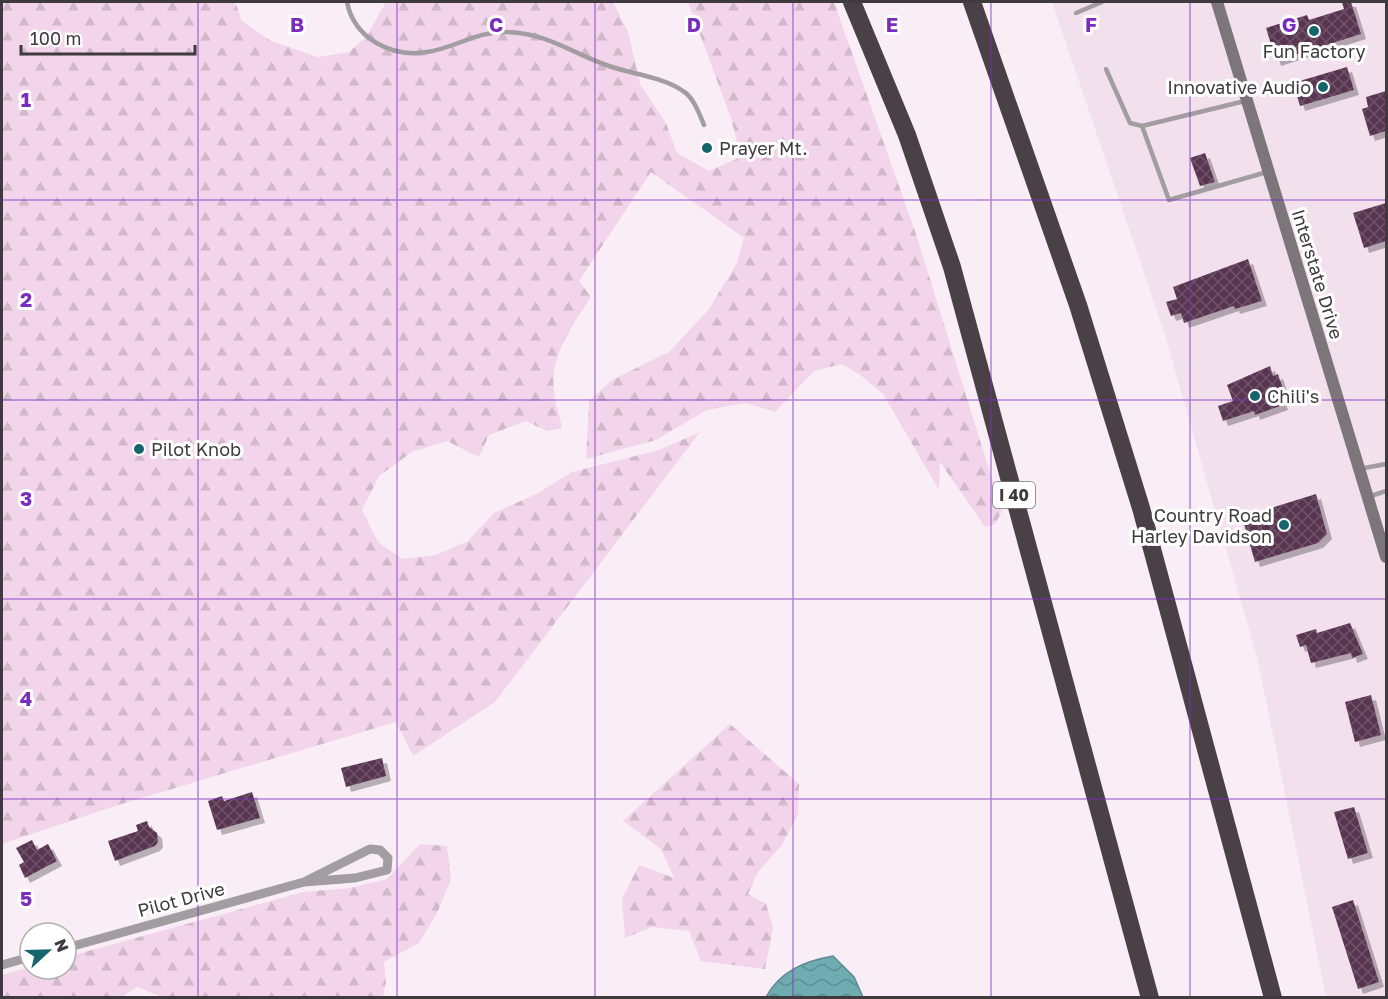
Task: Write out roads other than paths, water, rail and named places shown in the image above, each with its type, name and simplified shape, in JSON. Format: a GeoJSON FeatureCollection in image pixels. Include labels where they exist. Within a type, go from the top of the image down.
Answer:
{"type":"FeatureCollection","features":[{"type":"Feature","properties":{"kind":"highway","name":"I 40"},"geometry":{"type":"LineString","coordinates":[[852,2],[907,135],[952,267],[1150,998]]}},
{"type":"Feature","properties":{"kind":"highway"},"geometry":{"type":"LineString","coordinates":[[972,2],[1078,305],[1141,508],[1273,998]]}},
{"type":"Feature","properties":{"kind":"main road","name":"Interstate Drive"},"geometry":{"type":"LineString","coordinates":[[1217,2],[1359,469],[1384,544],[1386,557]]}},
{"type":"Feature","properties":{"kind":"street","name":"Pilot Drive"},"geometry":{"type":"LineString","coordinates":[[78,945],[304,882],[355,878],[387,870],[388,858],[380,850],[370,849],[304,882]]}},
{"type":"Feature","properties":{"kind":"street"},"geometry":{"type":"LineString","coordinates":[[2,965],[18,960]]}},
{"type":"Feature","properties":{"kind":"lane"},"geometry":{"type":"LineString","coordinates":[[347,2],[350,14],[360,30],[376,44],[398,52],[427,52],[482,33],[534,33],[606,65],[683,91],[697,106],[704,125]]}},
{"type":"Feature","properties":{"kind":"lane"},"geometry":{"type":"LineString","coordinates":[[1076,13],[1102,2]]}},
{"type":"Feature","properties":{"kind":"lane"},"geometry":{"type":"LineString","coordinates":[[1106,69],[1130,123],[1142,126],[1246,100]]}},
{"type":"Feature","properties":{"kind":"lane"},"geometry":{"type":"LineString","coordinates":[[1142,126],[1169,200],[1268,172]]}},
{"type":"Feature","properties":{"kind":"lane"},"geometry":{"type":"LineString","coordinates":[[1359,469],[1386,465]]}},
{"type":"Feature","properties":{"kind":"lane"},"geometry":{"type":"LineString","coordinates":[[1368,497],[1386,491]]}},
{"type":"Feature","properties":{"kind":"water"},"geometry":{"type":"Polygon","coordinates":[[[833,956],[854,977],[863,997],[766,997],[778,980],[794,969],[803,964],[833,956]]]}},
{"type":"Feature","properties":{"kind":"place","name":"Fun Factory"},"geometry":{"type":"Point","coordinates":[1314,31]}},
{"type":"Feature","properties":{"kind":"place","name":"Innovative Audio"},"geometry":{"type":"Point","coordinates":[1323,87]}},
{"type":"Feature","properties":{"kind":"place","name":"Prayer Mt."},"geometry":{"type":"Point","coordinates":[707,148]}},
{"type":"Feature","properties":{"kind":"place","name":"Chili's"},"geometry":{"type":"Point","coordinates":[1255,396]}},
{"type":"Feature","properties":{"kind":"place","name":"Pilot Knob"},"geometry":{"type":"Point","coordinates":[139,449]}},
{"type":"Feature","properties":{"kind":"place","name":"Country Road Harley Davidson"},"geometry":{"type":"Point","coordinates":[1284,525]}}]}
